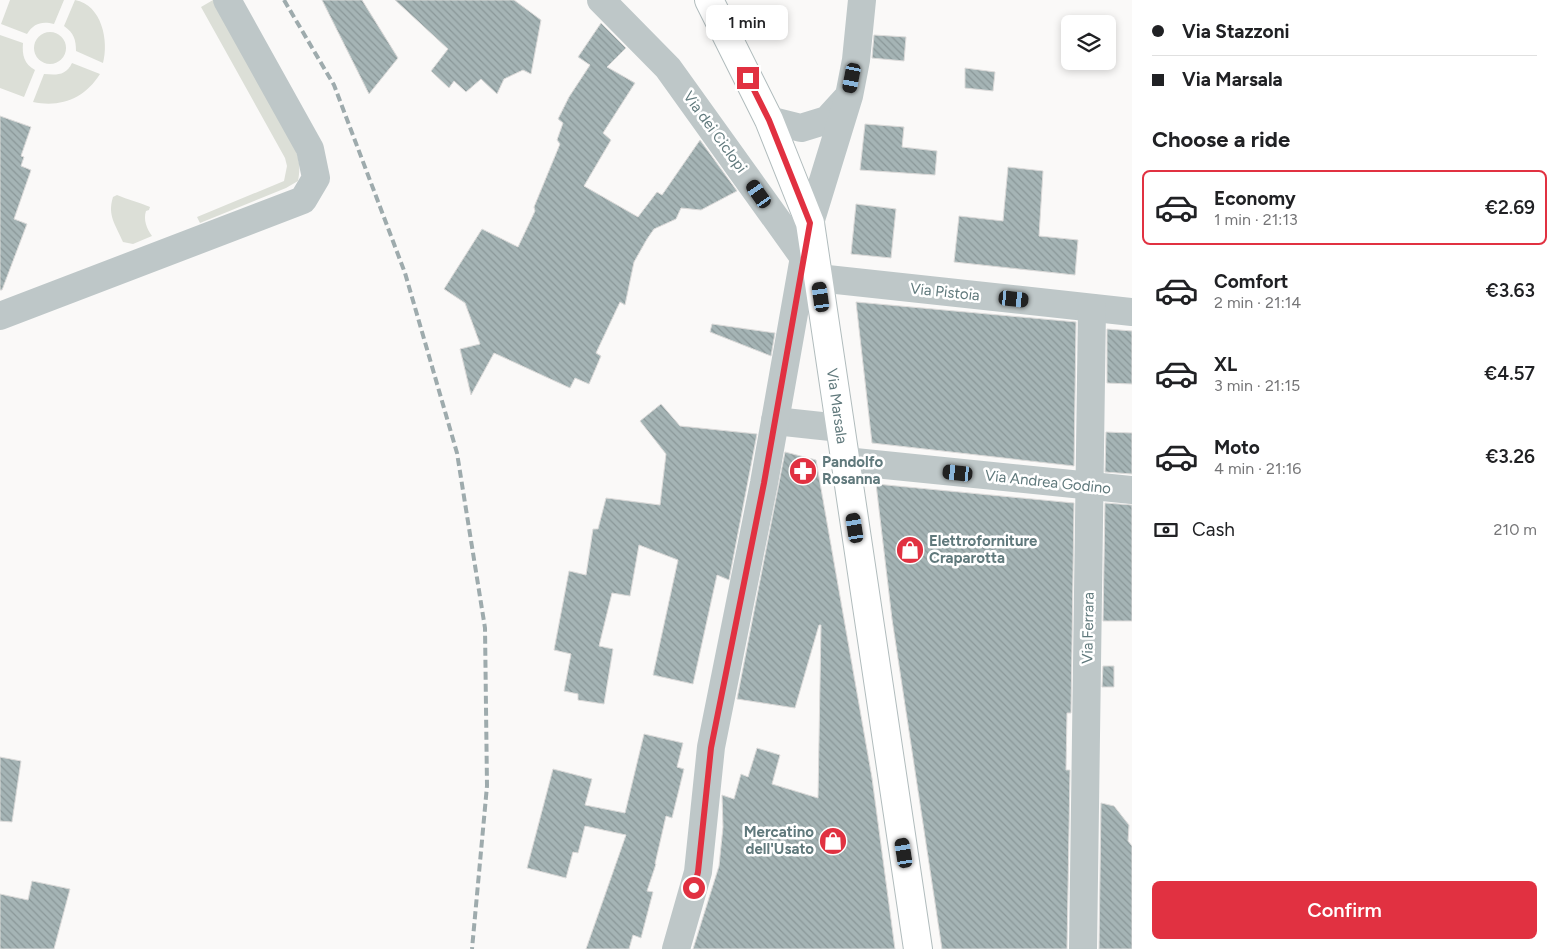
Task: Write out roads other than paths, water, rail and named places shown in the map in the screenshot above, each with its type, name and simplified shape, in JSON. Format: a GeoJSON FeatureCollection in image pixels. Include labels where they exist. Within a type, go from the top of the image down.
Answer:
{"type":"FeatureCollection","features":[{"type":"Feature","properties":{"kind":"main road","name":"Via Marsala"},"geometry":{"type":"LineString","coordinates":[[709,0],[769,120],[810,223],[813,270],[840,428],[918,949]]}},
{"type":"Feature","properties":{"kind":"street"},"geometry":{"type":"LineString","coordinates":[[0,316],[303,200],[316,178],[310,149],[227,0]]}},
{"type":"Feature","properties":{"kind":"street","name":"Via dei Ciclopi"},"geometry":{"type":"LineString","coordinates":[[601,0],[668,68],[813,270]]}},
{"type":"Feature","properties":{"kind":"street"},"geometry":{"type":"LineString","coordinates":[[810,223],[849,96],[856,60],[862,0]]}},
{"type":"Feature","properties":{"kind":"street"},"geometry":{"type":"LineString","coordinates":[[769,120],[801,128],[827,120],[849,96]]}},
{"type":"Feature","properties":{"kind":"street"},"geometry":{"type":"LineString","coordinates":[[676,949],[698,872],[711,748],[775,420],[813,270]]}},
{"type":"Feature","properties":{"kind":"street","name":"Via Pistoia"},"geometry":{"type":"LineString","coordinates":[[813,270],[1132,312]]}},
{"type":"Feature","properties":{"kind":"street","name":"Via Ferrara"},"geometry":{"type":"LineString","coordinates":[[1083,949],[1092,308]]}},
{"type":"Feature","properties":{"kind":"street"},"geometry":{"type":"LineString","coordinates":[[775,420],[840,428]]}},
{"type":"Feature","properties":{"kind":"street","name":"Via Andrea Godino"},"geometry":{"type":"LineString","coordinates":[[845,461],[1132,490]]}},
{"type":"Feature","properties":{"kind":"railway"},"geometry":{"type":"LineString","coordinates":[[284,0],[334,85],[405,273],[457,453],[485,628],[487,786],[472,949]]}},
{"type":"Feature","properties":{"kind":"place","name":"Pandolfo Rosanna"},"geometry":{"type":"Point","coordinates":[803,471]}},
{"type":"Feature","properties":{"kind":"place","name":"Elettroforniture Craparotta"},"geometry":{"type":"Point","coordinates":[910,550]}},
{"type":"Feature","properties":{"kind":"place","name":"Mercatino dell'Usato"},"geometry":{"type":"Point","coordinates":[833,841]}}]}
